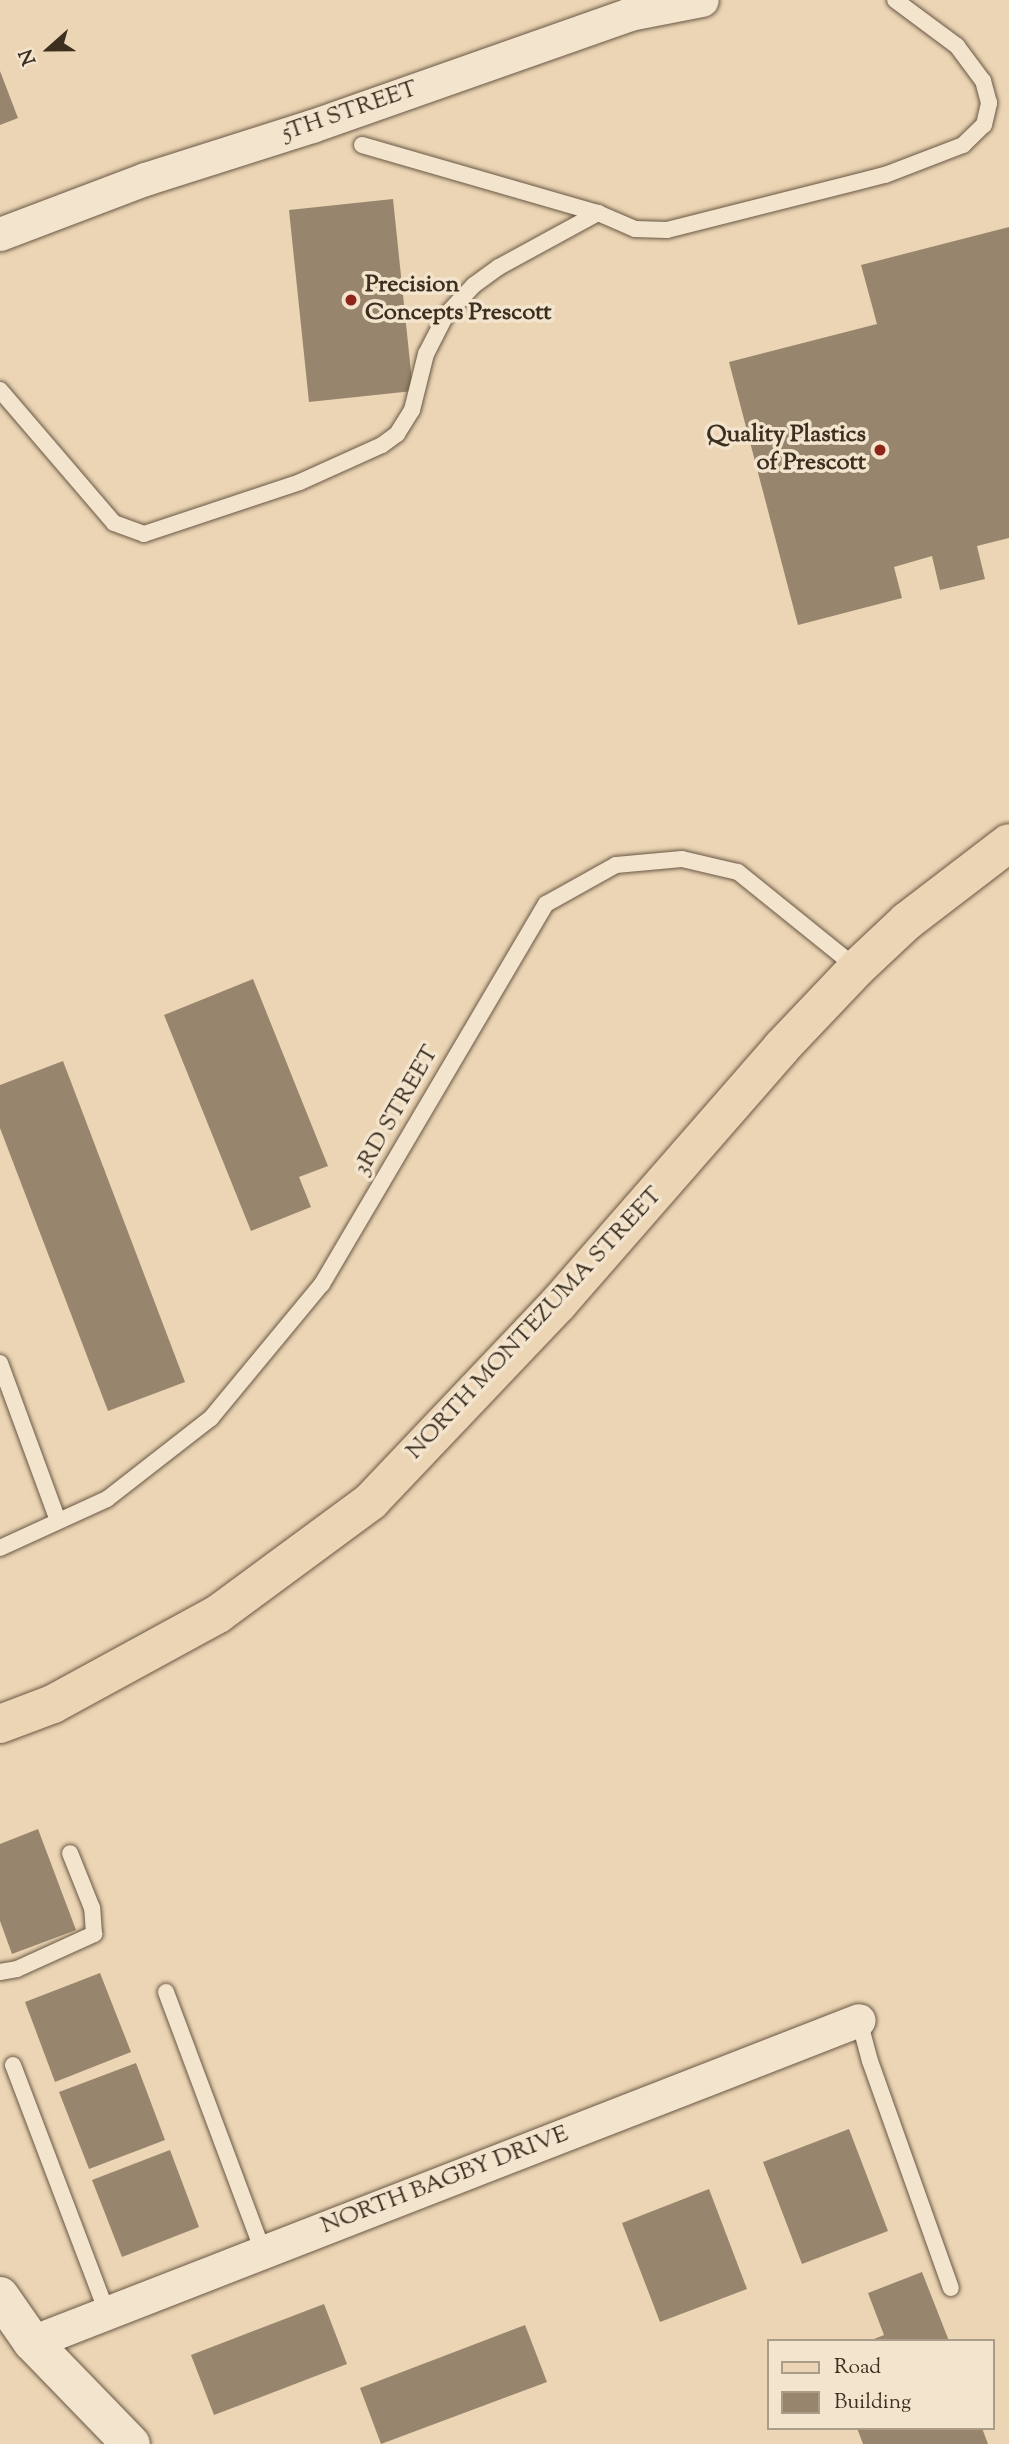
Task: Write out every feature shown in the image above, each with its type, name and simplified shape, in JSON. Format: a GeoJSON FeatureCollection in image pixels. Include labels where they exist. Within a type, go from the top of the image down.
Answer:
{"type":"FeatureCollection","features":[{"type":"Feature","properties":{"kind":"main road","name":"NORTH MONTEZUMA STREET"},"geometry":{"type":"LineString","coordinates":[[0,1724],[53,1704],[218,1614],[371,1501],[558,1304],[781,1048],[857,968],[907,921],[1009,844]]}},
{"type":"Feature","properties":{"kind":"street","name":"5TH STREET"},"geometry":{"type":"LineString","coordinates":[[0,234],[145,179],[312,126],[630,13],[702,0]]}},
{"type":"Feature","properties":{"kind":"street","name":"NORTH BAGBY DRIVE"},"geometry":{"type":"LineString","coordinates":[[32,2342],[859,2020]]}},
{"type":"Feature","properties":{"kind":"street"},"geometry":{"type":"LineString","coordinates":[[0,2296],[32,2342],[131,2444]]}},
{"type":"Feature","properties":{"kind":"lane"},"geometry":{"type":"LineString","coordinates":[[362,145],[598,213],[635,229],[667,230],[885,174],[963,145],[984,125],[989,103],[983,81],[957,46],[895,0]]}},
{"type":"Feature","properties":{"kind":"lane"},"geometry":{"type":"LineString","coordinates":[[0,390],[114,523],[144,534],[300,482],[383,444],[397,434],[412,410],[426,354],[446,315],[474,285],[499,267],[598,213]]}},
{"type":"Feature","properties":{"kind":"lane","name":"3RD STREET"},"geometry":{"type":"LineString","coordinates":[[0,1548],[107,1499],[211,1419],[322,1284],[547,904],[617,865],[682,859],[738,872],[857,968]]}},
{"type":"Feature","properties":{"kind":"lane"},"geometry":{"type":"LineString","coordinates":[[0,1363],[58,1521]]}},
{"type":"Feature","properties":{"kind":"lane"},"geometry":{"type":"LineString","coordinates":[[0,1972],[17,1969],[93,1934],[92,1908],[70,1853]]}},
{"type":"Feature","properties":{"kind":"lane"},"geometry":{"type":"LineString","coordinates":[[166,1992],[263,2252]]}},
{"type":"Feature","properties":{"kind":"lane"},"geometry":{"type":"LineString","coordinates":[[859,2020],[870,2061],[951,2288]]}},
{"type":"Feature","properties":{"kind":"lane"},"geometry":{"type":"LineString","coordinates":[[13,2065],[107,2313]]}},
{"type":"Feature","properties":{"kind":"building"},"geometry":{"type":"Polygon","coordinates":[[[0,71],[18,118],[0,125],[0,71]]]}},
{"type":"Feature","properties":{"kind":"building","name":"Precision Concepts Prescott"},"geometry":{"type":"Polygon","coordinates":[[[393,199],[413,391],[309,402],[289,210],[393,199]]]}},
{"type":"Feature","properties":{"kind":"building","name":"Quality Plastics of Prescott"},"geometry":{"type":"Polygon","coordinates":[[[1009,227],[1009,538],[977,546],[985,579],[940,590],[932,556],[894,567],[902,598],[798,625],[729,362],[877,324],[861,265],[1009,227]]]}},
{"type":"Feature","properties":{"kind":"building"},"geometry":{"type":"Polygon","coordinates":[[[253,979],[328,1166],[299,1177],[311,1207],[251,1231],[164,1015],[253,979]]]}},
{"type":"Feature","properties":{"kind":"building"},"geometry":{"type":"Polygon","coordinates":[[[63,1061],[185,1382],[108,1411],[0,1128],[0,1085],[63,1061]]]}},
{"type":"Feature","properties":{"kind":"building"},"geometry":{"type":"Polygon","coordinates":[[[38,1829],[76,1930],[12,1954],[0,1921],[0,1844],[38,1829]]]}},
{"type":"Feature","properties":{"kind":"building"},"geometry":{"type":"Polygon","coordinates":[[[100,1973],[131,2052],[55,2082],[25,2002],[100,1973]]]}},
{"type":"Feature","properties":{"kind":"building"},"geometry":{"type":"Polygon","coordinates":[[[136,2063],[165,2140],[89,2169],[59,2092],[136,2063]]]}},
{"type":"Feature","properties":{"kind":"building"},"geometry":{"type":"Polygon","coordinates":[[[849,2129],[888,2231],[802,2264],[763,2162],[849,2129]]]}},
{"type":"Feature","properties":{"kind":"building"},"geometry":{"type":"Polygon","coordinates":[[[170,2150],[199,2227],[122,2257],[92,2180],[170,2150]]]}},
{"type":"Feature","properties":{"kind":"building"},"geometry":{"type":"Polygon","coordinates":[[[709,2189],[747,2289],[660,2322],[622,2223],[709,2189]]]}},
{"type":"Feature","properties":{"kind":"building"},"geometry":{"type":"Polygon","coordinates":[[[922,2272],[948,2339],[874,2339],[884,2335],[868,2293],[922,2272]]]}},
{"type":"Feature","properties":{"kind":"building"},"geometry":{"type":"Polygon","coordinates":[[[324,2304],[347,2364],[214,2415],[191,2355],[324,2304]]]}},
{"type":"Feature","properties":{"kind":"building"},"geometry":{"type":"Polygon","coordinates":[[[525,2325],[547,2382],[381,2444],[360,2388],[525,2325]]]}},
{"type":"Feature","properties":{"kind":"building"},"geometry":{"type":"Polygon","coordinates":[[[858,2430],[983,2430],[988,2444],[863,2444],[858,2430]]]}},
{"type":"Feature","properties":{"kind":"place","name":"Precision Concepts Prescott"},"geometry":{"type":"Point","coordinates":[351,300]}},
{"type":"Feature","properties":{"kind":"place","name":"Quality Plastics of Prescott"},"geometry":{"type":"Point","coordinates":[880,450]}}]}
